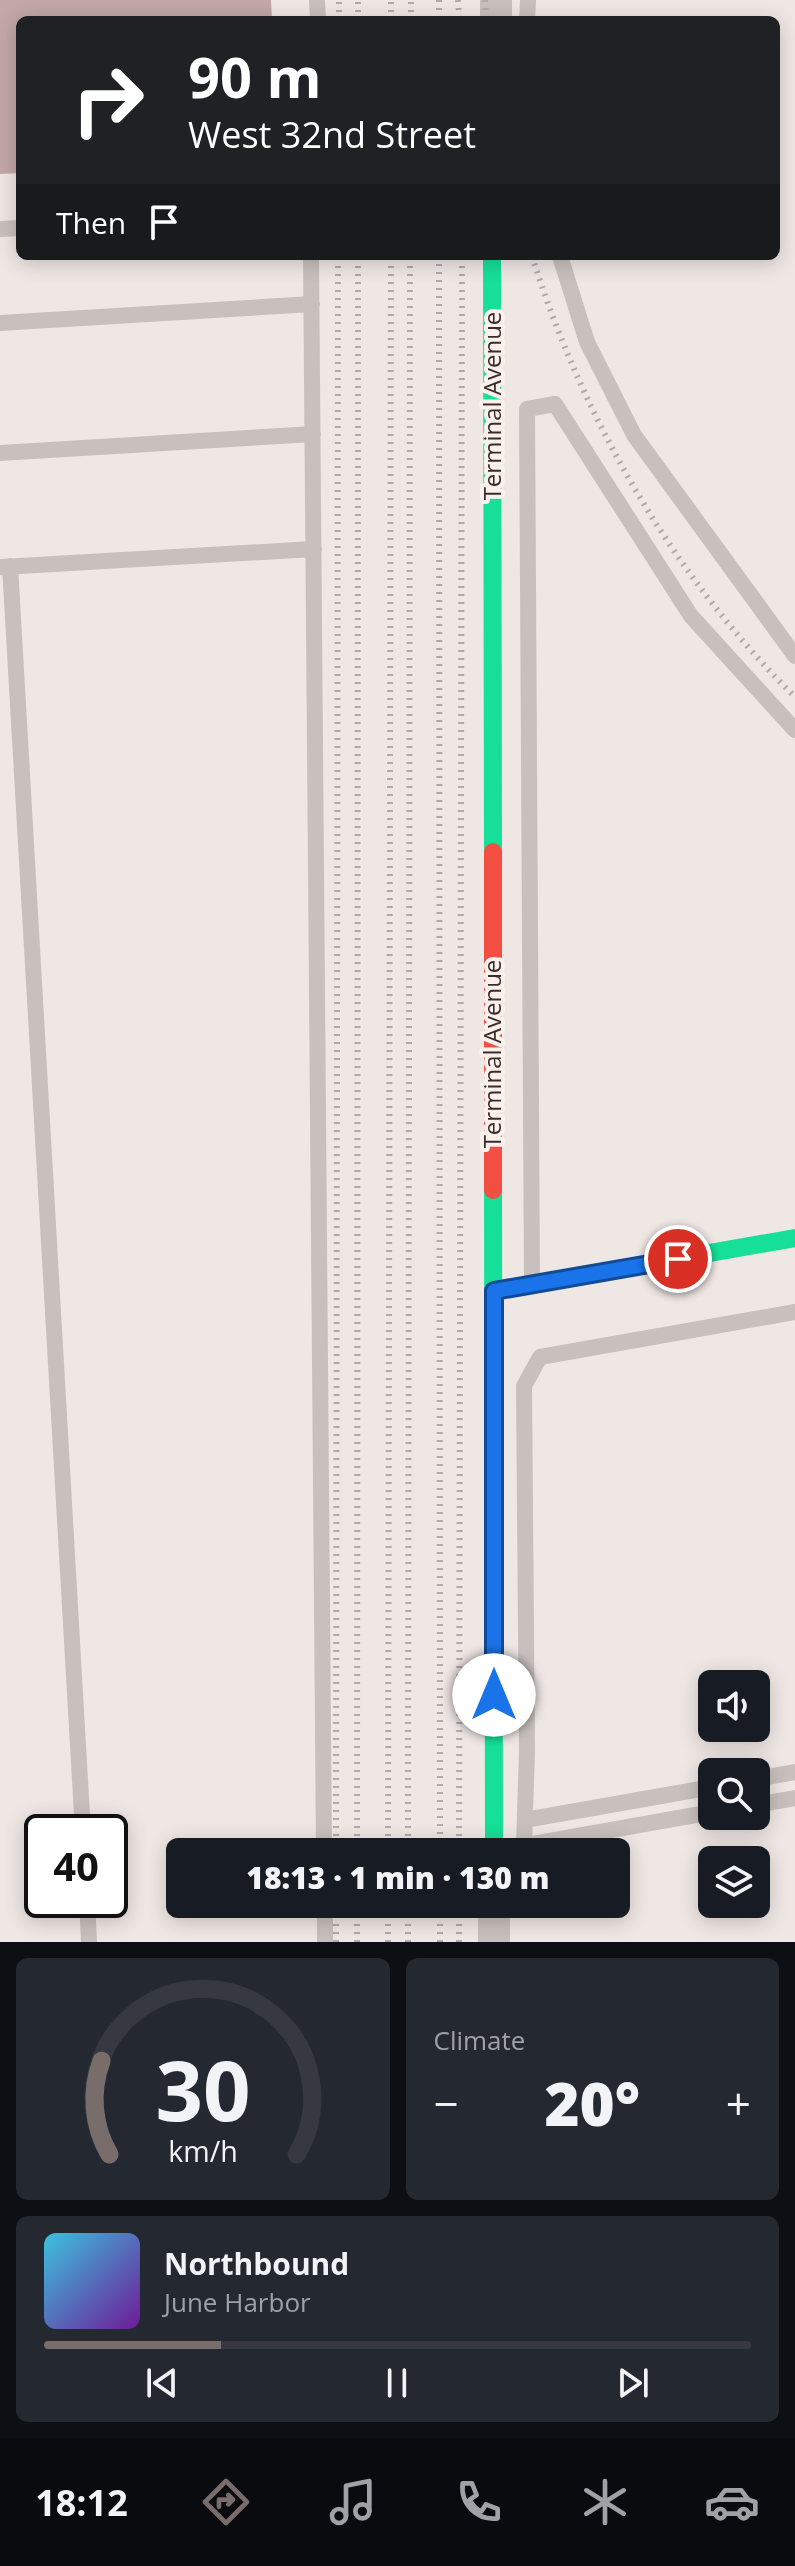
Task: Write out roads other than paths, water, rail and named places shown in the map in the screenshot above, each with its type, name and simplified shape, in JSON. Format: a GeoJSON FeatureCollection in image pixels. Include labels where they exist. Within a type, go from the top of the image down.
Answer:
{"type":"FeatureCollection","features":[{"type":"Feature","properties":{"kind":"street","name":"Terminal Avenue"},"geometry":{"type":"LineString","coordinates":[[492,260],[494,1838]]}},
{"type":"Feature","properties":{"kind":"street"},"geometry":{"type":"LineString","coordinates":[[494,1291],[795,1238]]}},
{"type":"Feature","properties":{"kind":"street"},"geometry":{"type":"LineString","coordinates":[[494,1918],[494,1942]]}},
{"type":"Feature","properties":{"kind":"lane"},"geometry":{"type":"LineString","coordinates":[[311,260],[324,1838]]}},
{"type":"Feature","properties":{"kind":"lane"},"geometry":{"type":"LineString","coordinates":[[561,260],[587,342],[634,435],[795,656]]}},
{"type":"Feature","properties":{"kind":"lane"},"geometry":{"type":"LineString","coordinates":[[0,323],[312,304]]}},
{"type":"Feature","properties":{"kind":"lane"},"geometry":{"type":"LineString","coordinates":[[532,1285],[527,409],[555,404],[691,616],[795,730]]}},
{"type":"Feature","properties":{"kind":"lane"},"geometry":{"type":"LineString","coordinates":[[0,453],[313,434]]}},
{"type":"Feature","properties":{"kind":"lane"},"geometry":{"type":"LineString","coordinates":[[82,1814],[5,566],[314,549]]}},
{"type":"Feature","properties":{"kind":"lane"},"geometry":{"type":"LineString","coordinates":[[524,1838],[524,1386],[540,1357],[795,1312]]}},
{"type":"Feature","properties":{"kind":"lane"},"geometry":{"type":"LineString","coordinates":[[770,1776],[795,1772]]}},
{"type":"Feature","properties":{"kind":"lane"},"geometry":{"type":"LineString","coordinates":[[525,1820],[698,1789]]}},
{"type":"Feature","properties":{"kind":"lane"},"geometry":{"type":"LineString","coordinates":[[770,1802],[795,1798]]}},
{"type":"Feature","properties":{"kind":"lane"},"geometry":{"type":"LineString","coordinates":[[564,1838],[698,1814]]}},
{"type":"Feature","properties":{"kind":"lane"},"geometry":{"type":"LineString","coordinates":[[88,1918],[89,1942]]}},
{"type":"Feature","properties":{"kind":"lane"},"geometry":{"type":"LineString","coordinates":[[325,1918],[325,1942]]}},
{"type":"Feature","properties":{"kind":"railway"},"geometry":{"type":"LineString","coordinates":[[339,0],[339,16]]}},
{"type":"Feature","properties":{"kind":"railway"},"geometry":{"type":"LineString","coordinates":[[358,0],[358,16]]}},
{"type":"Feature","properties":{"kind":"railway"},"geometry":{"type":"LineString","coordinates":[[391,0],[391,16]]}},
{"type":"Feature","properties":{"kind":"railway"},"geometry":{"type":"LineString","coordinates":[[411,0],[411,16]]}},
{"type":"Feature","properties":{"kind":"railway"},"geometry":{"type":"LineString","coordinates":[[439,0],[439,16]]}},
{"type":"Feature","properties":{"kind":"railway"},"geometry":{"type":"LineString","coordinates":[[458,0],[459,16]]}},
{"type":"Feature","properties":{"kind":"railway"},"geometry":{"type":"LineString","coordinates":[[485,0],[486,16]]}},
{"type":"Feature","properties":{"kind":"railway"},"geometry":{"type":"LineString","coordinates":[[336,1838],[338,260]]}},
{"type":"Feature","properties":{"kind":"railway"},"geometry":{"type":"LineString","coordinates":[[357,1838],[358,260]]}},
{"type":"Feature","properties":{"kind":"railway"},"geometry":{"type":"LineString","coordinates":[[388,1838],[391,260]]}},
{"type":"Feature","properties":{"kind":"railway"},"geometry":{"type":"LineString","coordinates":[[408,1838],[410,260]]}},
{"type":"Feature","properties":{"kind":"railway"},"geometry":{"type":"LineString","coordinates":[[439,260],[440,1838]]}},
{"type":"Feature","properties":{"kind":"railway"},"geometry":{"type":"LineString","coordinates":[[459,1838],[462,260]]}},
{"type":"Feature","properties":{"kind":"railway"},"geometry":{"type":"LineString","coordinates":[[533,260],[577,377],[637,492],[710,600],[795,697]]}},
{"type":"Feature","properties":{"kind":"railway"},"geometry":{"type":"LineString","coordinates":[[336,1918],[336,1942]]}},
{"type":"Feature","properties":{"kind":"railway"},"geometry":{"type":"LineString","coordinates":[[357,1918],[357,1942]]}},
{"type":"Feature","properties":{"kind":"railway"},"geometry":{"type":"LineString","coordinates":[[388,1918],[388,1942]]}},
{"type":"Feature","properties":{"kind":"railway"},"geometry":{"type":"LineString","coordinates":[[408,1918],[408,1942]]}},
{"type":"Feature","properties":{"kind":"railway"},"geometry":{"type":"LineString","coordinates":[[440,1918],[440,1942]]}},
{"type":"Feature","properties":{"kind":"railway"},"geometry":{"type":"LineString","coordinates":[[459,1918],[459,1942]]}}]}
